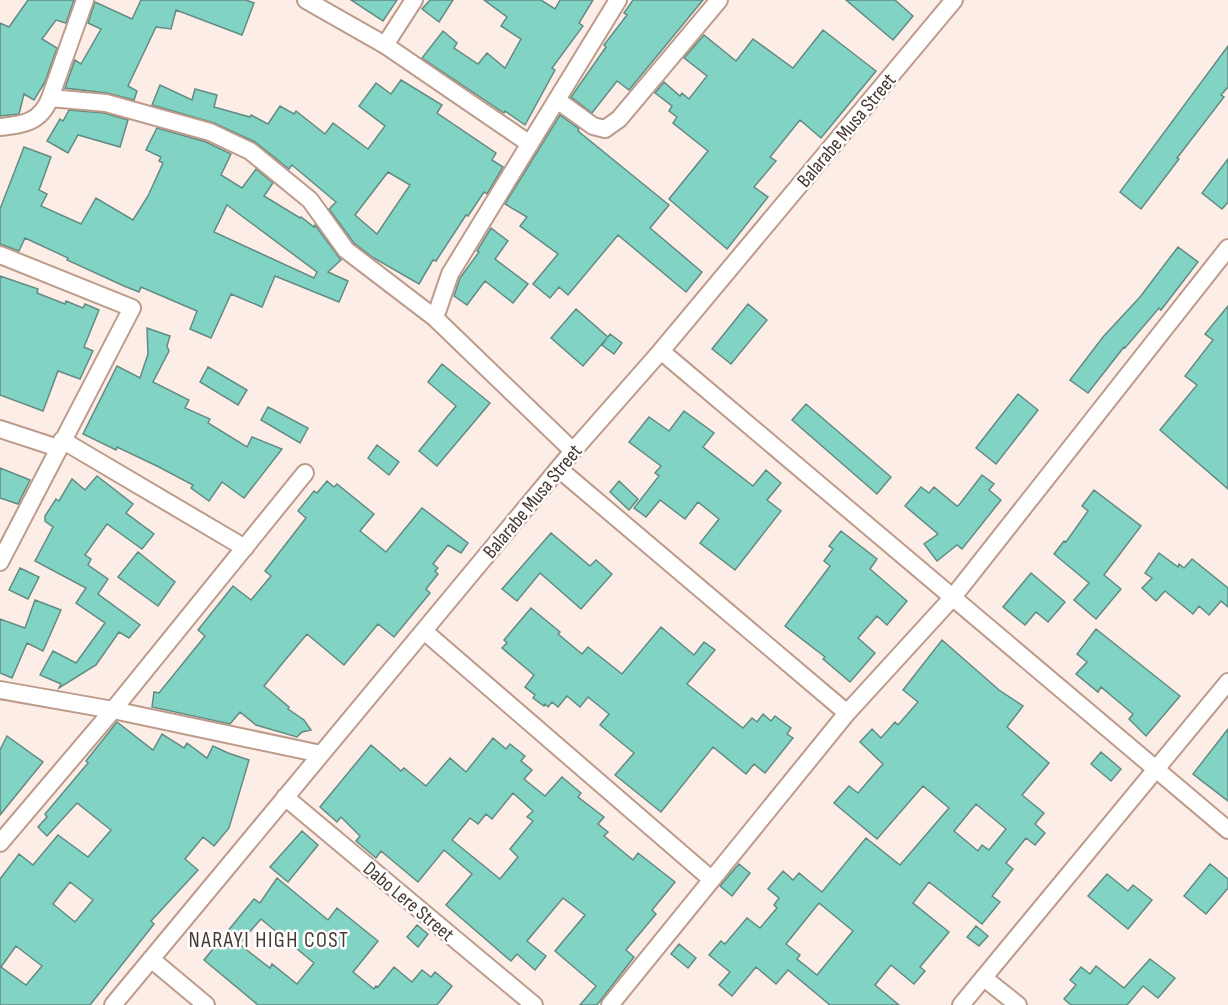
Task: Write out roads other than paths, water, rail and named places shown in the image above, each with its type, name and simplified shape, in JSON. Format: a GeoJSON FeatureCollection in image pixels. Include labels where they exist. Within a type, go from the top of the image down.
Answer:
{"type":"FeatureCollection","features":[{"type":"Feature","properties":{"kind":"street"},"geometry":{"type":"LineString","coordinates":[[0,127],[23,125],[45,110],[85,0]]}},
{"type":"Feature","properties":{"kind":"street"},"geometry":{"type":"LineString","coordinates":[[306,0],[385,45],[530,144]]}},
{"type":"Feature","properties":{"kind":"street"},"geometry":{"type":"LineString","coordinates":[[385,45],[414,0]]}},
{"type":"Feature","properties":{"kind":"street"},"geometry":{"type":"LineString","coordinates":[[435,318],[450,274],[618,0]]}},
{"type":"Feature","properties":{"kind":"street"},"geometry":{"type":"LineString","coordinates":[[557,100],[594,126],[606,129],[619,119],[719,0]]}},
{"type":"Feature","properties":{"kind":"street","name":"Balarabe Musa Street"},"geometry":{"type":"LineString","coordinates":[[112,1005],[954,0]]}},
{"type":"Feature","properties":{"kind":"street"},"geometry":{"type":"LineString","coordinates":[[50,98],[106,103],[210,132],[250,151],[310,200],[346,249],[435,318],[573,452]]}},
{"type":"Feature","properties":{"kind":"street"},"geometry":{"type":"LineString","coordinates":[[610,1005],[847,713],[953,597],[1228,248]]}},
{"type":"Feature","properties":{"kind":"street"},"geometry":{"type":"LineString","coordinates":[[0,255],[132,308],[0,562]]}},
{"type":"Feature","properties":{"kind":"street"},"geometry":{"type":"LineString","coordinates":[[661,351],[1228,830]]}},
{"type":"Feature","properties":{"kind":"street"},"geometry":{"type":"LineString","coordinates":[[0,429],[60,444],[245,548]]}},
{"type":"Feature","properties":{"kind":"street"},"geometry":{"type":"LineString","coordinates":[[559,470],[847,713]]}},
{"type":"Feature","properties":{"kind":"street"},"geometry":{"type":"LineString","coordinates":[[0,843],[113,710],[305,473]]}},
{"type":"Feature","properties":{"kind":"street"},"geometry":{"type":"LineString","coordinates":[[424,631],[711,879]]}},
{"type":"Feature","properties":{"kind":"street"},"geometry":{"type":"LineString","coordinates":[[961,1005],[1228,682]]}},
{"type":"Feature","properties":{"kind":"street"},"geometry":{"type":"LineString","coordinates":[[0,690],[113,710],[321,754]]}},
{"type":"Feature","properties":{"kind":"street","name":"Dabo Lere Street"},"geometry":{"type":"LineString","coordinates":[[285,797],[534,1005]]}},
{"type":"Feature","properties":{"kind":"street"},"geometry":{"type":"LineString","coordinates":[[151,959],[206,1005]]}},
{"type":"Feature","properties":{"kind":"street"},"geometry":{"type":"LineString","coordinates":[[984,978],[1018,1005]]}},
{"type":"Feature","properties":{"kind":"district","name":"NARAYI HIGH COST"},"geometry":{"type":"Point","coordinates":[269,939]}}]}
